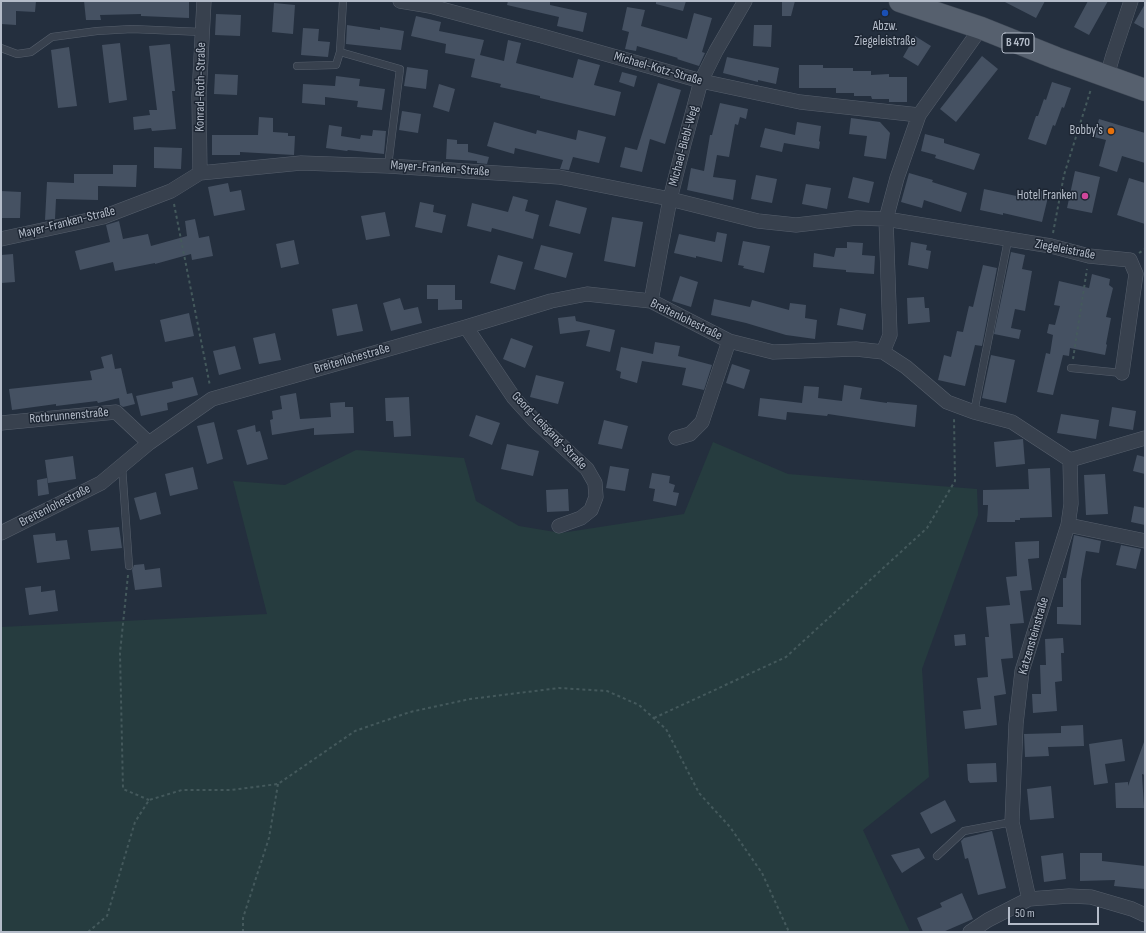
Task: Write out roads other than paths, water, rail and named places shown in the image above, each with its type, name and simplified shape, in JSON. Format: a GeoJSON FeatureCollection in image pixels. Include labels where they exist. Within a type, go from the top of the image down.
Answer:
{"type":"FeatureCollection","features":[{"type":"Feature","properties":{"kind":"main road","name":"B 470"},"geometry":{"type":"LineString","coordinates":[[900,1],[981,28],[1056,58],[1145,90]]}},
{"type":"Feature","properties":{"kind":"street","name":"Konrad-Roth-Straße"},"geometry":{"type":"LineString","coordinates":[[200,173],[199,96],[204,1]]}},
{"type":"Feature","properties":{"kind":"street","name":"Michael-Kotz-Straße"},"geometry":{"type":"LineString","coordinates":[[400,1],[430,6],[702,81],[800,102],[919,115]]}},
{"type":"Feature","properties":{"kind":"street","name":"Michael-Biebl-Weg"},"geometry":{"type":"LineString","coordinates":[[651,301],[670,199],[702,81],[716,52],[745,1]]}},
{"type":"Feature","properties":{"kind":"street"},"geometry":{"type":"LineString","coordinates":[[1102,74],[1113,55],[1131,1]]}},
{"type":"Feature","properties":{"kind":"street"},"geometry":{"type":"LineString","coordinates":[[883,352],[890,335],[886,220],[898,178],[919,115],[981,28]]}},
{"type":"Feature","properties":{"kind":"street","name":"Mayer-Franken-Straße"},"geometry":{"type":"LineString","coordinates":[[1,239],[103,217],[171,191],[200,173],[301,163],[388,166],[559,177],[670,199],[758,221],[796,225],[857,218],[886,220]]}},
{"type":"Feature","properties":{"kind":"street","name":"Ziegeleistraße"},"geometry":{"type":"LineString","coordinates":[[886,220],[1051,246],[1089,256],[1130,260],[1136,274],[1122,373]]}},
{"type":"Feature","properties":{"kind":"street","name":"Breitenlohestraße"},"geometry":{"type":"LineString","coordinates":[[1,533],[101,483],[149,443],[212,399],[552,301],[587,294],[651,301],[729,341],[773,352],[856,349],[883,352],[906,367],[947,402],[974,412],[1012,422],[1070,460]]}},
{"type":"Feature","properties":{"kind":"street","name":"Georg-Leisgang-Straße"},"geometry":{"type":"LineString","coordinates":[[466,327],[514,398],[534,420],[587,469],[595,483],[596,497],[591,510],[581,518],[559,526]]}},
{"type":"Feature","properties":{"kind":"street","name":"Breitenlohestraße"},"geometry":{"type":"LineString","coordinates":[[676,438],[690,434],[702,422],[729,341]]}},
{"type":"Feature","properties":{"kind":"street","name":"Rotbrunnenstraße"},"geometry":{"type":"LineString","coordinates":[[1,423],[116,412],[149,443]]}},
{"type":"Feature","properties":{"kind":"street"},"geometry":{"type":"LineString","coordinates":[[1070,460],[1145,438]]}},
{"type":"Feature","properties":{"kind":"street","name":"Katzensteinstraße"},"geometry":{"type":"LineString","coordinates":[[1029,899],[1012,822],[1016,724],[1022,671],[1068,525],[1071,504],[1070,460]]}},
{"type":"Feature","properties":{"kind":"street"},"geometry":{"type":"LineString","coordinates":[[1068,525],[1145,541]]}},
{"type":"Feature","properties":{"kind":"street"},"geometry":{"type":"LineString","coordinates":[[970,932],[988,920],[1029,899],[1069,896],[1092,897],[1132,909],[1145,915]]}},
{"type":"Feature","properties":{"kind":"lane"},"geometry":{"type":"LineString","coordinates":[[297,66],[336,65],[340,52],[343,1]]}},
{"type":"Feature","properties":{"kind":"lane"},"geometry":{"type":"LineString","coordinates":[[1,48],[17,54],[31,52],[52,37],[97,31],[132,29],[202,32]]}},
{"type":"Feature","properties":{"kind":"lane"},"geometry":{"type":"LineString","coordinates":[[340,52],[400,69],[388,166]]}},
{"type":"Feature","properties":{"kind":"lane"},"geometry":{"type":"LineString","coordinates":[[974,412],[1008,240]]}},
{"type":"Feature","properties":{"kind":"lane"},"geometry":{"type":"LineString","coordinates":[[1071,368],[1122,373]]}},
{"type":"Feature","properties":{"kind":"lane"},"geometry":{"type":"LineString","coordinates":[[122,465],[129,566]]}},
{"type":"Feature","properties":{"kind":"lane"},"geometry":{"type":"LineString","coordinates":[[937,856],[964,832],[1012,822]]}},
{"type":"Feature","properties":{"kind":"place","name":"Abzw. Ziegeleistraße"},"geometry":{"type":"Point","coordinates":[885,13]}},
{"type":"Feature","properties":{"kind":"place","name":"Bobby's"},"geometry":{"type":"Point","coordinates":[1111,131]}},
{"type":"Feature","properties":{"kind":"place","name":"Hotel Franken"},"geometry":{"type":"Point","coordinates":[1085,196]}}]}
